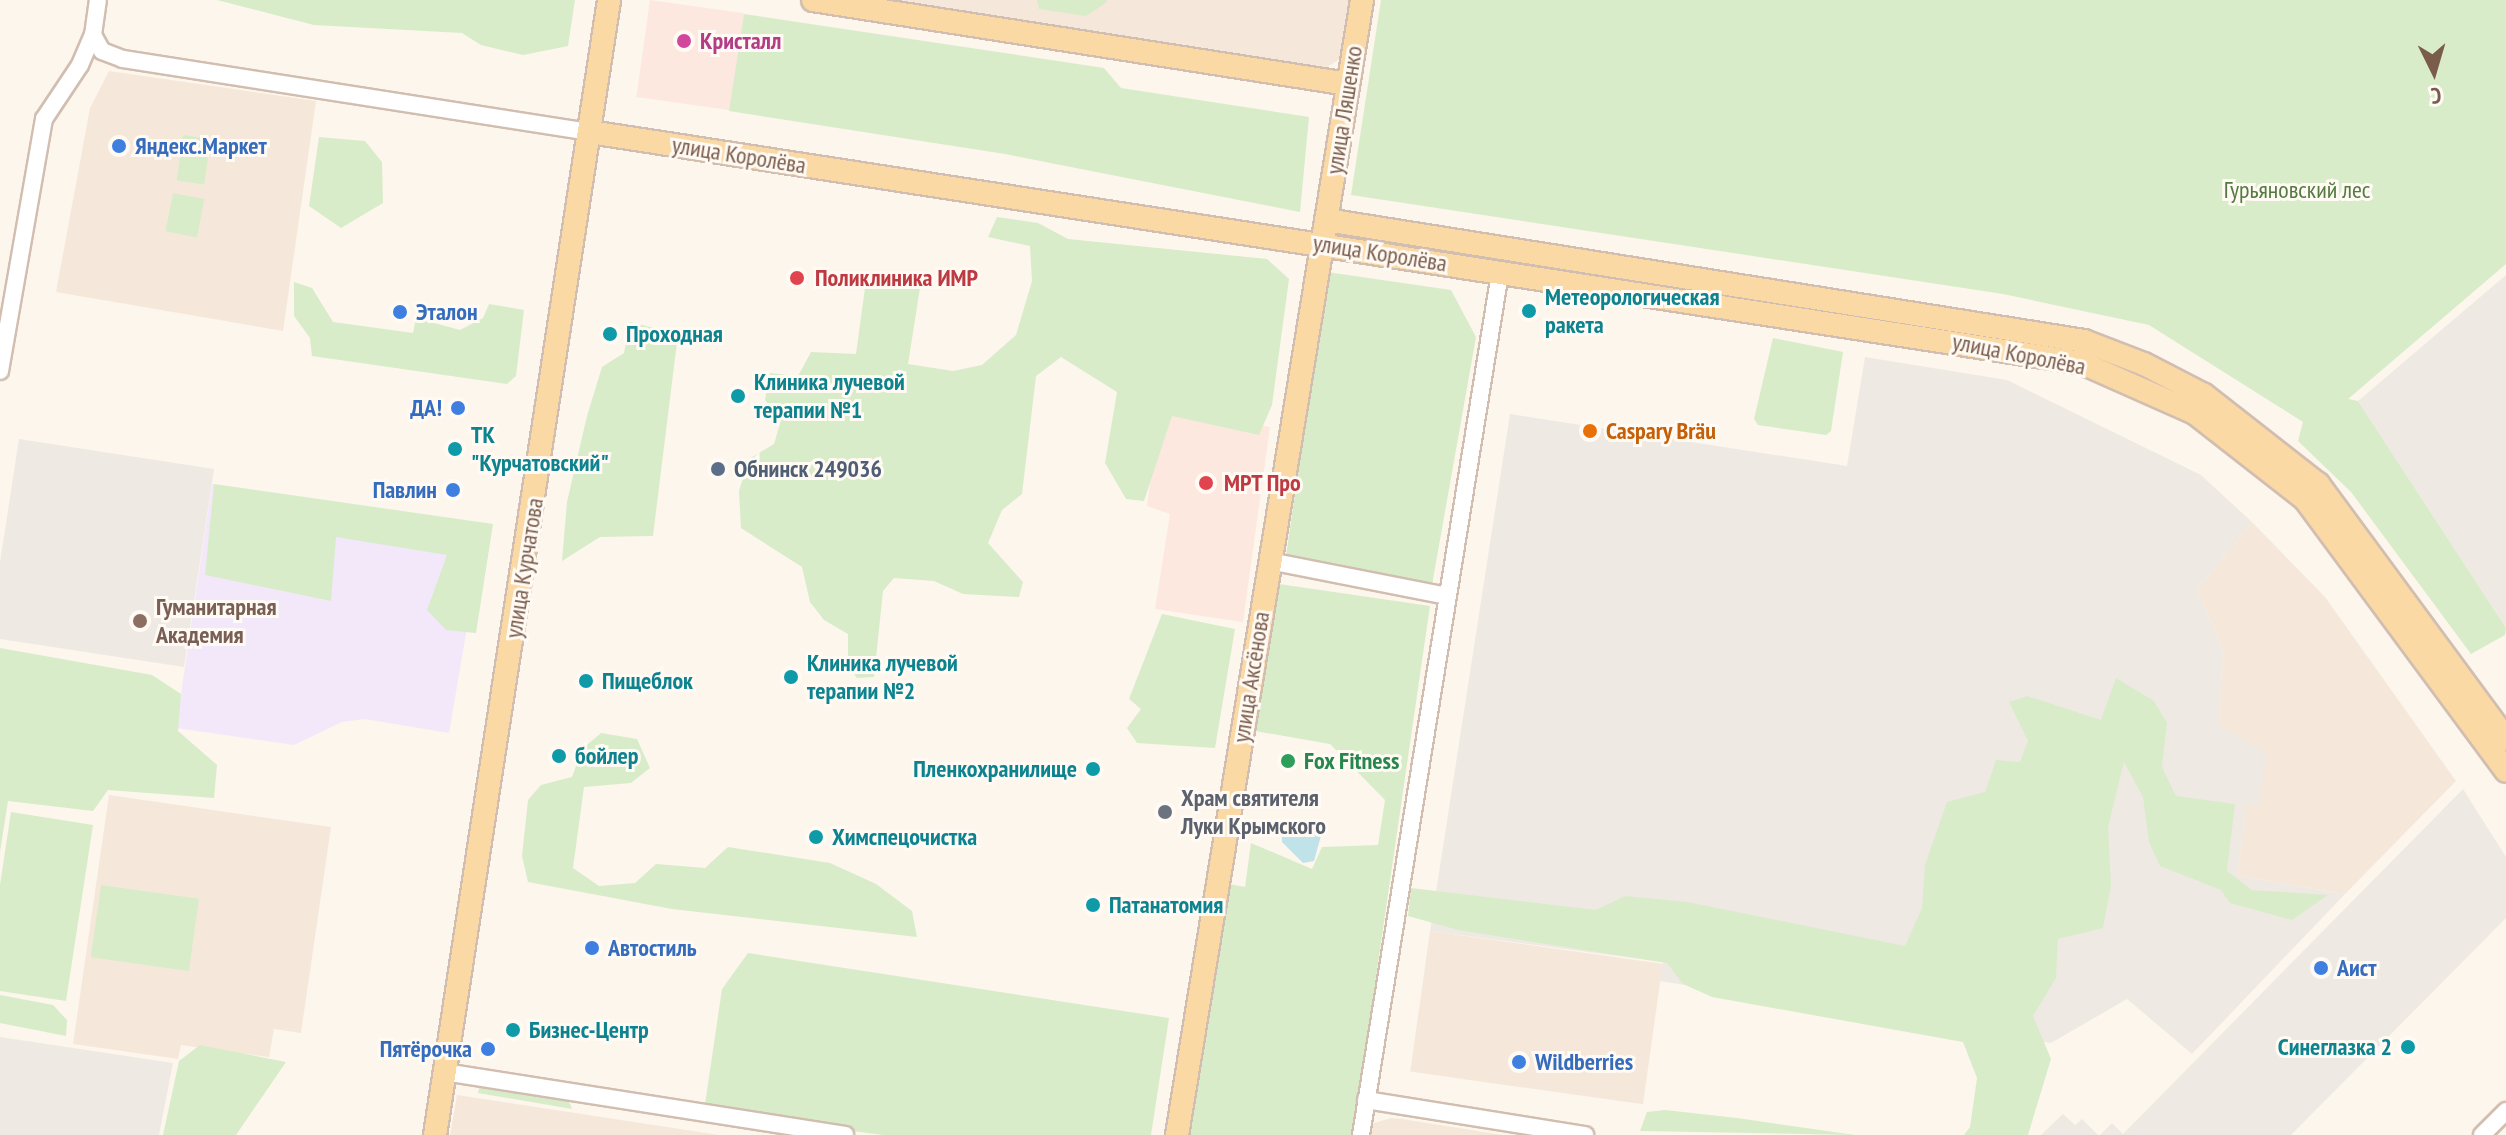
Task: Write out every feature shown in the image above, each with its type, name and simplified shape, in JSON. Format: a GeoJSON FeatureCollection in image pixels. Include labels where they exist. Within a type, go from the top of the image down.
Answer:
{"type":"FeatureCollection","features":[{"type":"Feature","properties":{"kind":"main road","name":"улица Курчатова"},"geometry":{"type":"LineString","coordinates":[[435,1135],[609,0]]}},
{"type":"Feature","properties":{"kind":"main road"},"geometry":{"type":"LineString","coordinates":[[813,0],[1348,84]]}},
{"type":"Feature","properties":{"kind":"main road","name":"улица Ляшенко"},"geometry":{"type":"LineString","coordinates":[[1326,220],[1362,0]]}},
{"type":"Feature","properties":{"kind":"main road","name":"улица Королёва"},"geometry":{"type":"LineString","coordinates":[[590,132],[1322,245],[1502,262],[2084,341],[2144,364],[2204,395],[2318,484],[2506,739]]}},
{"type":"Feature","properties":{"kind":"main road","name":"улица Королёва"},"geometry":{"type":"LineString","coordinates":[[1326,220],[1502,262],[2082,363],[2195,413],[2305,499],[2506,771]]}},
{"type":"Feature","properties":{"kind":"main road","name":"улица Аксёнова"},"geometry":{"type":"LineString","coordinates":[[1177,1135],[1326,220]]}},
{"type":"Feature","properties":{"kind":"street"},"geometry":{"type":"LineString","coordinates":[[0,371],[44,119],[93,35],[98,0]]}},
{"type":"Feature","properties":{"kind":"street","name":"улица Королёва"},"geometry":{"type":"LineString","coordinates":[[93,35],[102,51],[123,59],[590,132]]}},
{"type":"Feature","properties":{"kind":"street"},"geometry":{"type":"LineString","coordinates":[[1361,1135],[1502,262]]}},
{"type":"Feature","properties":{"kind":"street"},"geometry":{"type":"LineString","coordinates":[[1269,561],[1448,596]]}},
{"type":"Feature","properties":{"kind":"street"},"geometry":{"type":"LineString","coordinates":[[444,1072],[845,1135]]}},
{"type":"Feature","properties":{"kind":"street"},"geometry":{"type":"LineString","coordinates":[[1366,1100],[1585,1135]]}},
{"type":"Feature","properties":{"kind":"street"},"geometry":{"type":"LineString","coordinates":[[2482,1135],[2506,1111]]}},
{"type":"Feature","properties":{"kind":"shaded area"},"geometry":{"type":"Polygon","coordinates":[[[650,0],[744,13],[730,110],[636,97],[650,0]]]}},
{"type":"Feature","properties":{"kind":"shaded area"},"geometry":{"type":"Polygon","coordinates":[[[862,0],[1349,0],[1340,59],[1322,70],[862,0]]]}},
{"type":"Feature","properties":{"kind":"shaded area"},"geometry":{"type":"Polygon","coordinates":[[[109,71],[316,101],[283,331],[56,292],[90,108],[109,71]]]}},
{"type":"Feature","properties":{"kind":"shaded area"},"geometry":{"type":"Polygon","coordinates":[[[2506,275],[2506,628],[2358,401],[2506,275]]]}},
{"type":"Feature","properties":{"kind":"shaded area"},"geometry":{"type":"Polygon","coordinates":[[[1865,357],[2007,380],[2201,475],[2252,522],[2197,590],[2223,650],[2219,724],[2267,754],[2259,805],[2247,804],[2237,876],[2345,894],[2192,1054],[2127,999],[2051,1043],[1660,981],[1663,962],[1430,931],[1510,414],[1847,466],[1865,357]]]}},
{"type":"Feature","properties":{"kind":"shaded area"},"geometry":{"type":"Polygon","coordinates":[[[1159,409],[1270,427],[1243,622],[1155,609],[1170,514],[1147,506],[1159,409]]]}},
{"type":"Feature","properties":{"kind":"shaded area"},"geometry":{"type":"Polygon","coordinates":[[[19,439],[214,469],[184,667],[0,639],[0,562],[19,439]]]}},
{"type":"Feature","properties":{"kind":"shaded area"},"geometry":{"type":"Polygon","coordinates":[[[212,484],[484,529],[449,733],[365,719],[342,722],[294,745],[176,728],[212,484]]]}},
{"type":"Feature","properties":{"kind":"shaded area"},"geometry":{"type":"Polygon","coordinates":[[[2252,522],[2325,597],[2456,781],[2345,894],[2237,876],[2247,803],[2259,804],[2219,724],[2223,650],[2197,590],[2252,522]]]}},
{"type":"Feature","properties":{"kind":"shaded area"},"geometry":{"type":"Polygon","coordinates":[[[2463,789],[2506,857],[2506,918],[2291,1135],[2100,1135],[2112,1123],[2123,1134],[2463,789]]]}},
{"type":"Feature","properties":{"kind":"shaded area"},"geometry":{"type":"Polygon","coordinates":[[[109,795],[331,827],[301,1033],[274,1029],[269,1057],[181,1045],[178,1059],[73,1044],[109,795]]]}},
{"type":"Feature","properties":{"kind":"shaded area"},"geometry":{"type":"Polygon","coordinates":[[[1430,931],[1663,964],[1643,1104],[1410,1072],[1430,931]]]}},
{"type":"Feature","properties":{"kind":"shaded area"},"geometry":{"type":"Polygon","coordinates":[[[0,1037],[173,1063],[159,1135],[0,1135],[0,1037]]]}},
{"type":"Feature","properties":{"kind":"shaded area"},"geometry":{"type":"Polygon","coordinates":[[[457,1095],[719,1135],[450,1135],[457,1095]]]}},
{"type":"Feature","properties":{"kind":"shaded area"},"geometry":{"type":"Polygon","coordinates":[[[2063,1114],[2075,1125],[2082,1119],[2098,1135],[2041,1135],[2063,1114]]]}},
{"type":"Feature","properties":{"kind":"shaded area"},"geometry":{"type":"Polygon","coordinates":[[[1391,1118],[1503,1135],[1367,1135],[1371,1124],[1391,1118]]]}},
{"type":"Feature","properties":{"kind":"green space"},"geometry":{"type":"Polygon","coordinates":[[[217,0],[575,0],[568,46],[523,55],[481,45],[462,33],[314,25],[217,0]]]}},
{"type":"Feature","properties":{"kind":"green space"},"geometry":{"type":"Polygon","coordinates":[[[1037,0],[1107,2],[1086,16],[1039,9],[1037,0]]]}},
{"type":"Feature","properties":{"kind":"green space","name":"Гурьяновский лес"},"geometry":{"type":"Polygon","coordinates":[[[1381,0],[2506,0],[2506,264],[2348,399],[2358,401],[2506,628],[2505,635],[2471,654],[2351,492],[2298,441],[2303,422],[2149,325],[2003,294],[1351,195],[1381,0]]]}},
{"type":"Feature","properties":{"kind":"green space"},"geometry":{"type":"Polygon","coordinates":[[[744,14],[1104,68],[1121,88],[1309,117],[1300,212],[1005,154],[729,111],[744,14]]]}},
{"type":"Feature","properties":{"kind":"green space"},"geometry":{"type":"Polygon","coordinates":[[[183,135],[211,139],[204,184],[177,181],[183,135]]]}},
{"type":"Feature","properties":{"kind":"green space"},"geometry":{"type":"Polygon","coordinates":[[[319,137],[365,141],[382,162],[383,203],[341,228],[309,206],[319,137]]]}},
{"type":"Feature","properties":{"kind":"green space"},"geometry":{"type":"Polygon","coordinates":[[[173,193],[204,199],[197,237],[166,231],[173,193]]]}},
{"type":"Feature","properties":{"kind":"green space"},"geometry":{"type":"Polygon","coordinates":[[[997,217],[1038,223],[1068,239],[1267,259],[1289,279],[1272,405],[1259,435],[1172,416],[1144,501],[1126,499],[1105,463],[1117,392],[1061,357],[1036,376],[1022,494],[1002,510],[988,543],[1023,582],[1019,597],[963,594],[934,581],[894,578],[883,591],[874,677],[857,678],[848,666],[848,634],[824,620],[810,602],[802,567],[741,528],[739,491],[749,459],[774,444],[781,420],[765,400],[770,373],[798,376],[811,352],[856,354],[867,273],[920,288],[908,364],[953,371],[982,365],[1016,335],[1032,281],[1030,246],[988,237],[997,217]]]}},
{"type":"Feature","properties":{"kind":"green space"},"geometry":{"type":"Polygon","coordinates":[[[1327,272],[1451,290],[1476,337],[1432,585],[1286,556],[1327,272]]]}},
{"type":"Feature","properties":{"kind":"green space"},"geometry":{"type":"Polygon","coordinates":[[[294,282],[312,288],[333,322],[413,333],[416,318],[460,330],[483,318],[489,304],[524,310],[516,376],[507,384],[312,356],[310,338],[294,316],[294,282]]]}},
{"type":"Feature","properties":{"kind":"green space"},"geometry":{"type":"Polygon","coordinates":[[[630,322],[678,334],[653,536],[600,537],[562,561],[567,502],[587,416],[602,367],[624,353],[630,322]]]}},
{"type":"Feature","properties":{"kind":"green space"},"geometry":{"type":"Polygon","coordinates":[[[1773,338],[1843,352],[1831,431],[1826,435],[1758,425],[1754,419],[1773,338]]]}},
{"type":"Feature","properties":{"kind":"green space"},"geometry":{"type":"Polygon","coordinates":[[[214,484],[493,524],[476,633],[446,630],[427,610],[447,555],[336,537],[331,601],[205,575],[214,484]]]}},
{"type":"Feature","properties":{"kind":"green space"},"geometry":{"type":"Polygon","coordinates":[[[1279,584],[1430,606],[1353,1135],[1189,1135],[1229,884],[1245,887],[1251,843],[1312,869],[1322,847],[1378,845],[1385,800],[1330,744],[1255,731],[1279,584]]]}},
{"type":"Feature","properties":{"kind":"green space"},"geometry":{"type":"Polygon","coordinates":[[[1162,614],[1235,629],[1215,748],[1137,743],[1127,728],[1141,709],[1129,699],[1162,614]]]}},
{"type":"Feature","properties":{"kind":"green space"},"geometry":{"type":"Polygon","coordinates":[[[0,648],[152,675],[181,694],[178,731],[217,765],[214,798],[108,790],[93,811],[8,801],[0,852],[0,648]]]}},
{"type":"Feature","properties":{"kind":"green space"},"geometry":{"type":"Polygon","coordinates":[[[2116,678],[2154,701],[2167,723],[2162,767],[2176,796],[2235,804],[2227,871],[2252,890],[2328,895],[2292,920],[2230,903],[2221,890],[2160,866],[2149,842],[2143,797],[2124,762],[2108,827],[2111,886],[2103,928],[2058,939],[2056,978],[2033,1016],[2051,1059],[2028,1135],[1964,1135],[1970,1127],[1977,1078],[1963,1042],[1712,997],[1683,984],[1667,963],[1458,930],[1408,916],[1411,888],[1596,910],[1625,896],[1687,902],[1905,946],[1922,908],[1925,865],[1947,802],[1985,792],[1996,760],[2020,762],[2028,741],[2009,702],[2027,696],[2101,720],[2116,678]]]}},
{"type":"Feature","properties":{"kind":"green space"},"geometry":{"type":"Polygon","coordinates":[[[601,733],[637,739],[650,768],[631,783],[584,787],[573,868],[599,886],[635,883],[656,864],[705,868],[728,847],[830,863],[876,884],[912,911],[917,937],[672,909],[528,882],[522,856],[528,800],[541,785],[572,777],[582,749],[601,733]]]}},
{"type":"Feature","properties":{"kind":"green space"},"geometry":{"type":"Polygon","coordinates":[[[11,812],[93,825],[66,1001],[0,991],[0,885],[11,812]]]}},
{"type":"Feature","properties":{"kind":"green space"},"geometry":{"type":"Polygon","coordinates":[[[101,885],[199,899],[189,971],[91,957],[101,885]]]}},
{"type":"Feature","properties":{"kind":"green space"},"geometry":{"type":"Polygon","coordinates":[[[748,953],[1169,1018],[1151,1135],[883,1135],[704,1111],[722,989],[748,953]]]}},
{"type":"Feature","properties":{"kind":"green space"},"geometry":{"type":"Polygon","coordinates":[[[0,995],[53,1005],[67,1020],[66,1036],[0,1023],[0,995]]]}},
{"type":"Feature","properties":{"kind":"green space"},"geometry":{"type":"Polygon","coordinates":[[[200,1045],[286,1062],[236,1135],[163,1135],[179,1061],[200,1045]]]}},
{"type":"Feature","properties":{"kind":"green space"},"geometry":{"type":"Polygon","coordinates":[[[480,1083],[567,1097],[572,1109],[478,1093],[480,1083]]]}},
{"type":"Feature","properties":{"kind":"green space"},"geometry":{"type":"Polygon","coordinates":[[[1665,1110],[1855,1135],[1640,1131],[1647,1112],[1665,1110]]]}},
{"type":"Feature","properties":{"kind":"water"},"geometry":{"type":"Polygon","coordinates":[[[1295,820],[1322,832],[1314,861],[1303,863],[1282,842],[1282,827],[1295,820]]]}},
{"type":"Feature","properties":{"kind":"place","name":"Кристалл"},"geometry":{"type":"Point","coordinates":[684,41]}},
{"type":"Feature","properties":{"kind":"place","name":"Яндекс.Маркет"},"geometry":{"type":"Point","coordinates":[119,146]}},
{"type":"Feature","properties":{"kind":"place","name":"Поликлиника ИМР"},"geometry":{"type":"Point","coordinates":[797,278]}},
{"type":"Feature","properties":{"kind":"place","name":"Метеорологическая ракета"},"geometry":{"type":"Point","coordinates":[1529,311]}},
{"type":"Feature","properties":{"kind":"place","name":"Эталон"},"geometry":{"type":"Point","coordinates":[400,312]}},
{"type":"Feature","properties":{"kind":"place","name":"Проходная"},"geometry":{"type":"Point","coordinates":[610,334]}},
{"type":"Feature","properties":{"kind":"place","name":"Клиника лучевой терапии №1"},"geometry":{"type":"Point","coordinates":[738,396]}},
{"type":"Feature","properties":{"kind":"place","name":"ДА!"},"geometry":{"type":"Point","coordinates":[458,408]}},
{"type":"Feature","properties":{"kind":"place","name":"Caspary Bräu"},"geometry":{"type":"Point","coordinates":[1590,431]}},
{"type":"Feature","properties":{"kind":"place","name":"ТК \"Курчатовский\""},"geometry":{"type":"Point","coordinates":[455,449]}},
{"type":"Feature","properties":{"kind":"place","name":"Обнинск 249036"},"geometry":{"type":"Point","coordinates":[718,469]}},
{"type":"Feature","properties":{"kind":"place","name":"МРТ Про"},"geometry":{"type":"Point","coordinates":[1206,483]}},
{"type":"Feature","properties":{"kind":"place","name":"Павлин"},"geometry":{"type":"Point","coordinates":[453,490]}},
{"type":"Feature","properties":{"kind":"place","name":"Гуманитарная Академия"},"geometry":{"type":"Point","coordinates":[140,621]}},
{"type":"Feature","properties":{"kind":"place","name":"Клиника лучевой терапии №2"},"geometry":{"type":"Point","coordinates":[791,677]}},
{"type":"Feature","properties":{"kind":"place","name":"Пищеблок"},"geometry":{"type":"Point","coordinates":[586,681]}},
{"type":"Feature","properties":{"kind":"place","name":"бойлер"},"geometry":{"type":"Point","coordinates":[559,756]}},
{"type":"Feature","properties":{"kind":"place","name":"Fox Fitness"},"geometry":{"type":"Point","coordinates":[1288,761]}},
{"type":"Feature","properties":{"kind":"place","name":"Пленкохранилище"},"geometry":{"type":"Point","coordinates":[1093,769]}},
{"type":"Feature","properties":{"kind":"place","name":"Храм святителя Луки Крымского"},"geometry":{"type":"Point","coordinates":[1165,812]}},
{"type":"Feature","properties":{"kind":"place","name":"Химспецочистка"},"geometry":{"type":"Point","coordinates":[816,837]}},
{"type":"Feature","properties":{"kind":"place","name":"Патанатомия"},"geometry":{"type":"Point","coordinates":[1093,905]}},
{"type":"Feature","properties":{"kind":"place","name":"Автостиль"},"geometry":{"type":"Point","coordinates":[592,948]}},
{"type":"Feature","properties":{"kind":"place","name":"Аист"},"geometry":{"type":"Point","coordinates":[2321,968]}},
{"type":"Feature","properties":{"kind":"place","name":"Бизнес-Центр"},"geometry":{"type":"Point","coordinates":[513,1030]}},
{"type":"Feature","properties":{"kind":"place","name":"Синеглазка 2"},"geometry":{"type":"Point","coordinates":[2408,1047]}},
{"type":"Feature","properties":{"kind":"place","name":"Пятёрочка"},"geometry":{"type":"Point","coordinates":[488,1049]}},
{"type":"Feature","properties":{"kind":"place","name":"Wildberries"},"geometry":{"type":"Point","coordinates":[1519,1062]}}]}
